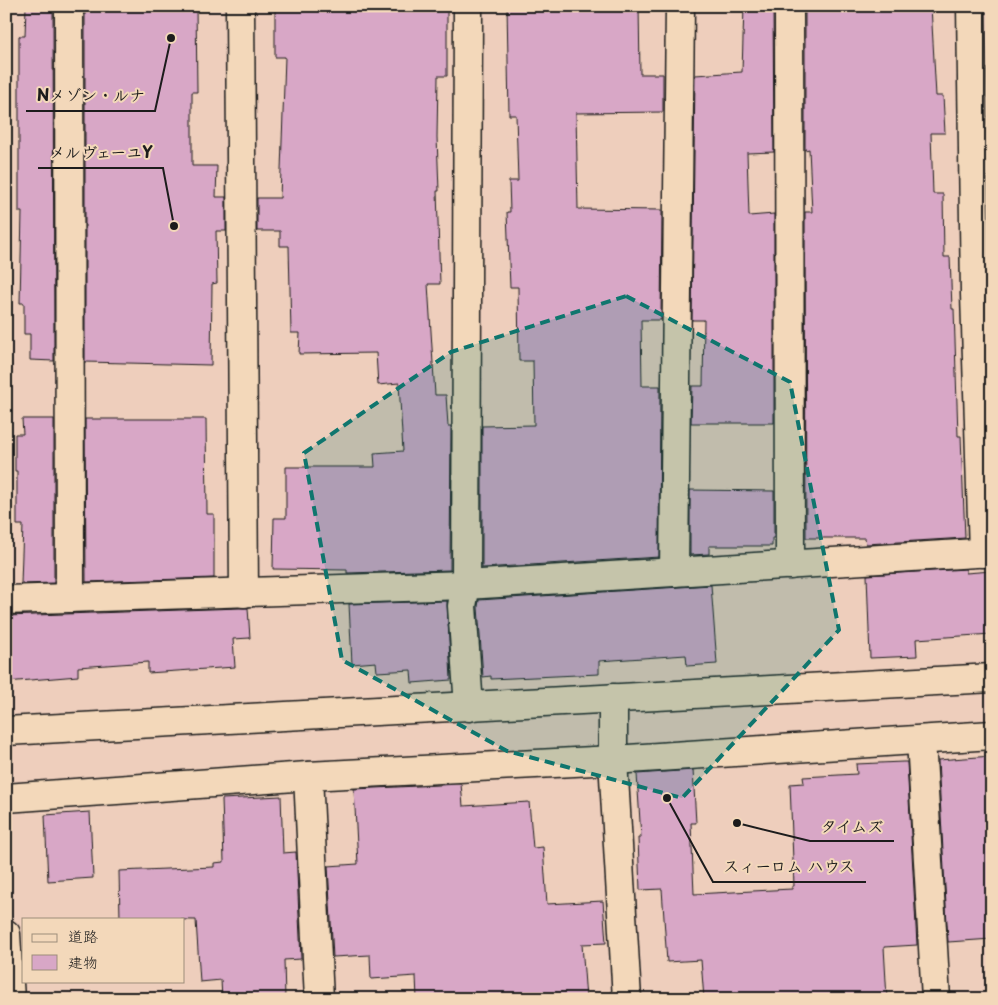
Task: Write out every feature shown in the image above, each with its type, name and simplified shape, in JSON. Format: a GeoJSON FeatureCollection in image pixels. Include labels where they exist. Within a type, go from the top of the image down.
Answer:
{"type":"FeatureCollection","features":[{"type":"Feature","properties":{"kind":"street"},"geometry":{"type":"LineString","coordinates":[[69,6],[70,598]]}},
{"type":"Feature","properties":{"kind":"street"},"geometry":{"type":"LineString","coordinates":[[240,6],[244,593]]}},
{"type":"Feature","properties":{"kind":"street"},"geometry":{"type":"LineString","coordinates":[[468,6],[466,585],[462,606],[469,707]]}},
{"type":"Feature","properties":{"kind":"street"},"geometry":{"type":"LineString","coordinates":[[674,572],[680,6]]}},
{"type":"Feature","properties":{"kind":"street"},"geometry":{"type":"LineString","coordinates":[[789,6],[790,565]]}},
{"type":"Feature","properties":{"kind":"street"},"geometry":{"type":"LineString","coordinates":[[6,600],[466,585],[987,552],[982,134],[971,6]]}},
{"type":"Feature","properties":{"kind":"street"},"geometry":{"type":"LineString","coordinates":[[6,731],[992,678]]}},
{"type":"Feature","properties":{"kind":"street"},"geometry":{"type":"LineString","coordinates":[[613,698],[613,760],[627,999]]}},
{"type":"Feature","properties":{"kind":"street"},"geometry":{"type":"LineString","coordinates":[[6,798],[308,776],[613,760],[992,735]]}},
{"type":"Feature","properties":{"kind":"street"},"geometry":{"type":"LineString","coordinates":[[921,740],[936,999]]}},
{"type":"Feature","properties":{"kind":"street"},"geometry":{"type":"LineString","coordinates":[[308,776],[319,999]]}},
{"type":"Feature","properties":{"kind":"street"},"geometry":{"type":"LineString","coordinates":[[6,934],[10,999]]}},
{"type":"Feature","properties":{"kind":"highlighted area"},"geometry":{"type":"Polygon","coordinates":[[[626,296],[790,382],[839,630],[682,798],[507,751],[342,660],[304,453],[451,352],[626,296]]]}},
{"type":"Feature","properties":{"kind":"building"},"geometry":{"type":"Polygon","coordinates":[[[26,6],[53,6],[54,361],[30,360],[30,334],[24,334],[24,303],[20,303],[22,212],[19,212],[19,36],[25,36],[26,6]]]}},
{"type":"Feature","properties":{"kind":"building"},"geometry":{"type":"Polygon","coordinates":[[[85,6],[196,6],[197,92],[192,92],[192,166],[217,166],[216,197],[226,197],[226,231],[216,231],[217,283],[212,284],[211,365],[85,362],[85,6]]]}},
{"type":"Feature","properties":{"kind":"building"},"geometry":{"type":"Polygon","coordinates":[[[275,6],[447,6],[447,76],[438,76],[437,137],[439,191],[437,191],[440,284],[428,284],[435,395],[446,395],[448,426],[451,426],[450,570],[347,573],[347,570],[273,569],[274,518],[286,518],[286,467],[375,467],[374,453],[403,451],[399,383],[378,385],[376,353],[299,354],[300,333],[291,333],[289,246],[280,246],[280,231],[257,231],[257,198],[280,198],[285,57],[275,57],[275,6]]]}},
{"type":"Feature","properties":{"kind":"building"},"geometry":{"type":"Polygon","coordinates":[[[507,6],[639,6],[640,74],[663,74],[663,112],[576,113],[578,209],[662,210],[661,320],[641,320],[642,386],[660,386],[659,557],[482,568],[482,426],[534,425],[533,361],[519,361],[518,287],[510,287],[507,212],[510,212],[509,181],[518,181],[516,115],[509,115],[507,6]]]}},
{"type":"Feature","properties":{"kind":"building"},"geometry":{"type":"Polygon","coordinates":[[[744,6],[773,6],[774,152],[747,153],[749,216],[774,214],[774,423],[691,423],[692,386],[703,386],[704,320],[692,320],[695,75],[742,72],[744,6]]]}},
{"type":"Feature","properties":{"kind":"building"},"geometry":{"type":"Polygon","coordinates":[[[805,6],[931,6],[936,96],[943,96],[945,133],[931,133],[933,194],[943,194],[944,257],[950,257],[952,309],[954,309],[958,436],[961,436],[965,538],[866,544],[865,538],[806,538],[805,212],[812,212],[809,149],[805,150],[805,6]]]}},
{"type":"Feature","properties":{"kind":"building"},"geometry":{"type":"Polygon","coordinates":[[[22,419],[54,419],[54,583],[21,584],[23,525],[17,525],[15,434],[23,434],[22,419]]]}},
{"type":"Feature","properties":{"kind":"building"},"geometry":{"type":"Polygon","coordinates":[[[85,419],[206,419],[207,514],[214,514],[214,578],[86,582],[85,419]]]}},
{"type":"Feature","properties":{"kind":"building"},"geometry":{"type":"Polygon","coordinates":[[[690,490],[774,491],[774,538],[772,538],[772,546],[709,546],[709,554],[690,555],[690,490]]]}},
{"type":"Feature","properties":{"kind":"building"},"geometry":{"type":"Polygon","coordinates":[[[966,569],[966,573],[992,571],[992,634],[916,639],[917,656],[870,658],[867,575],[966,569]]]}},
{"type":"Feature","properties":{"kind":"building"},"geometry":{"type":"Polygon","coordinates":[[[711,585],[717,664],[687,666],[686,655],[599,661],[599,674],[491,679],[491,676],[483,677],[479,600],[711,585]]]}},
{"type":"Feature","properties":{"kind":"building"},"geometry":{"type":"Polygon","coordinates":[[[447,601],[451,680],[412,683],[411,670],[377,672],[376,662],[352,664],[349,604],[447,601]]]}},
{"type":"Feature","properties":{"kind":"building"},"geometry":{"type":"Polygon","coordinates":[[[248,608],[250,638],[233,639],[235,667],[148,673],[148,662],[78,667],[78,676],[6,682],[6,616],[248,608]]]}},
{"type":"Feature","properties":{"kind":"building"},"geometry":{"type":"Polygon","coordinates":[[[992,756],[992,939],[948,942],[938,760],[992,756]]]}},
{"type":"Feature","properties":{"kind":"building"},"geometry":{"type":"Polygon","coordinates":[[[907,762],[917,945],[884,947],[887,999],[704,999],[701,960],[667,962],[662,889],[640,890],[638,838],[641,838],[637,774],[693,770],[696,823],[691,823],[694,894],[792,889],[792,886],[794,886],[790,784],[804,783],[803,777],[857,774],[856,764],[907,762]]]}},
{"type":"Feature","properties":{"kind":"building"},"geometry":{"type":"Polygon","coordinates":[[[461,784],[463,806],[529,802],[533,848],[543,847],[547,904],[603,901],[606,943],[582,944],[586,999],[417,999],[416,976],[371,979],[370,955],[333,957],[328,866],[358,864],[354,789],[461,784]]]}},
{"type":"Feature","properties":{"kind":"building"},"geometry":{"type":"Polygon","coordinates":[[[281,796],[283,853],[296,852],[301,959],[284,960],[285,999],[222,999],[221,980],[200,982],[196,920],[185,920],[185,918],[120,918],[119,871],[214,867],[214,863],[224,862],[222,799],[281,796]]]}},
{"type":"Feature","properties":{"kind":"building"},"geometry":{"type":"Polygon","coordinates":[[[90,812],[93,878],[48,881],[45,815],[90,812]]]}},
{"type":"Feature","properties":{"kind":"place","name":"Nメゾン・ルナ"},"geometry":{"type":"Point","coordinates":[171,38]}},
{"type":"Feature","properties":{"kind":"place","name":"メルヴェーユY"},"geometry":{"type":"Point","coordinates":[174,226]}},
{"type":"Feature","properties":{"kind":"place","name":"スィーロム ハウス"},"geometry":{"type":"Point","coordinates":[667,798]}},
{"type":"Feature","properties":{"kind":"place","name":"タイムズ"},"geometry":{"type":"Point","coordinates":[737,823]}}]}
